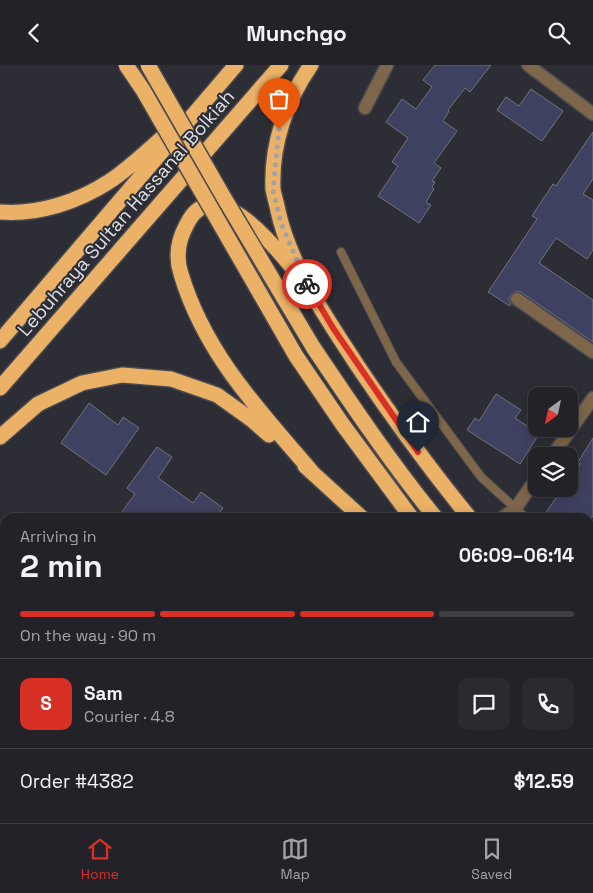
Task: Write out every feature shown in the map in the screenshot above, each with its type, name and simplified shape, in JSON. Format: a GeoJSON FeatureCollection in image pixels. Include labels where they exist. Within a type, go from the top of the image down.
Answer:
{"type":"FeatureCollection","features":[{"type":"Feature","properties":{"kind":"highway"},"geometry":{"type":"LineString","coordinates":[[126,65],[143,90],[296,356],[342,425],[408,513]]}},
{"type":"Feature","properties":{"kind":"highway"},"geometry":{"type":"LineString","coordinates":[[148,65],[313,347],[359,416],[432,513]]}},
{"type":"Feature","properties":{"kind":"highway","name":"Lebuhraya Sultan Hassanal Bolkiah"},"geometry":{"type":"LineString","coordinates":[[0,341],[236,65]]}},
{"type":"Feature","properties":{"kind":"highway","name":"Lebuhraya Sultan Hassanal Bolkiah"},"geometry":{"type":"LineString","coordinates":[[0,388],[281,65]]}},
{"type":"Feature","properties":{"kind":"highway"},"geometry":{"type":"LineString","coordinates":[[311,65],[291,98],[279,129],[273,190],[281,223],[307,285],[333,328],[392,416],[465,513]]}},
{"type":"Feature","properties":{"kind":"highway"},"geometry":{"type":"LineString","coordinates":[[0,212],[17,213],[45,209],[78,198],[101,186],[130,166],[201,106]]}},
{"type":"Feature","properties":{"kind":"highway"},"geometry":{"type":"LineString","coordinates":[[307,285],[257,228],[229,208],[214,203],[200,209],[188,220],[177,250],[180,273],[192,305],[215,351],[236,383],[312,472]]}},
{"type":"Feature","properties":{"kind":"highway"},"geometry":{"type":"LineString","coordinates":[[0,437],[38,404],[82,383],[122,375],[171,379],[217,395],[252,420],[357,513]]}},
{"type":"Feature","properties":{"kind":"street"},"geometry":{"type":"LineString","coordinates":[[365,108],[387,65]]}},
{"type":"Feature","properties":{"kind":"street"},"geometry":{"type":"LineString","coordinates":[[528,65],[593,114]]}},
{"type":"Feature","properties":{"kind":"street"},"geometry":{"type":"LineString","coordinates":[[516,299],[593,352]]}},
{"type":"Feature","properties":{"kind":"street"},"geometry":{"type":"LineString","coordinates":[[558,447],[593,398]]}},
{"type":"Feature","properties":{"kind":"street"},"geometry":{"type":"LineString","coordinates":[[510,513],[516,509],[528,491]]}},
{"type":"Feature","properties":{"kind":"lane"},"geometry":{"type":"LineString","coordinates":[[341,252],[396,362],[481,477],[520,513]]}},
{"type":"Feature","properties":{"kind":"building"},"geometry":{"type":"Polygon","coordinates":[[[435,65],[491,65],[470,92],[465,88],[448,110],[443,121],[457,131],[434,163],[441,168],[432,181],[435,182],[432,187],[434,189],[426,202],[431,205],[419,223],[378,196],[398,166],[392,162],[408,138],[386,122],[402,99],[416,109],[432,87],[423,80],[435,65]]]}},
{"type":"Feature","properties":{"kind":"building"},"geometry":{"type":"Polygon","coordinates":[[[531,89],[563,111],[542,141],[497,110],[506,97],[519,106],[531,89]]]}},
{"type":"Feature","properties":{"kind":"building"},"geometry":{"type":"Polygon","coordinates":[[[593,132],[593,179],[583,194],[593,200],[593,250],[587,259],[556,238],[539,263],[593,300],[593,342],[521,292],[517,291],[511,294],[509,299],[510,306],[488,292],[537,219],[532,216],[553,184],[556,186],[593,132]]]}},
{"type":"Feature","properties":{"kind":"building"},"geometry":{"type":"Polygon","coordinates":[[[496,394],[521,410],[515,418],[528,427],[528,437],[537,437],[531,447],[528,447],[528,451],[520,464],[467,430],[475,418],[479,421],[496,394]]]}},
{"type":"Feature","properties":{"kind":"building"},"geometry":{"type":"Polygon","coordinates":[[[89,403],[118,425],[123,417],[139,428],[106,475],[61,443],[89,403]]]}},
{"type":"Feature","properties":{"kind":"building"},"geometry":{"type":"Polygon","coordinates":[[[593,438],[593,513],[546,513],[557,497],[578,497],[578,467],[580,464],[578,462],[593,438]]]}},
{"type":"Feature","properties":{"kind":"building"},"geometry":{"type":"Polygon","coordinates":[[[157,447],[172,457],[158,478],[193,503],[201,492],[223,508],[219,513],[121,513],[135,494],[127,488],[157,447]]]}},
{"type":"Feature","properties":{"kind":"way so far"},"geometry":{"type":"LineString","coordinates":[[279,129],[273,190],[281,223],[307,284]]}},
{"type":"Feature","properties":{"kind":"route"},"geometry":{"type":"LineString","coordinates":[[307,284],[333,328],[418,452]]}}]}
